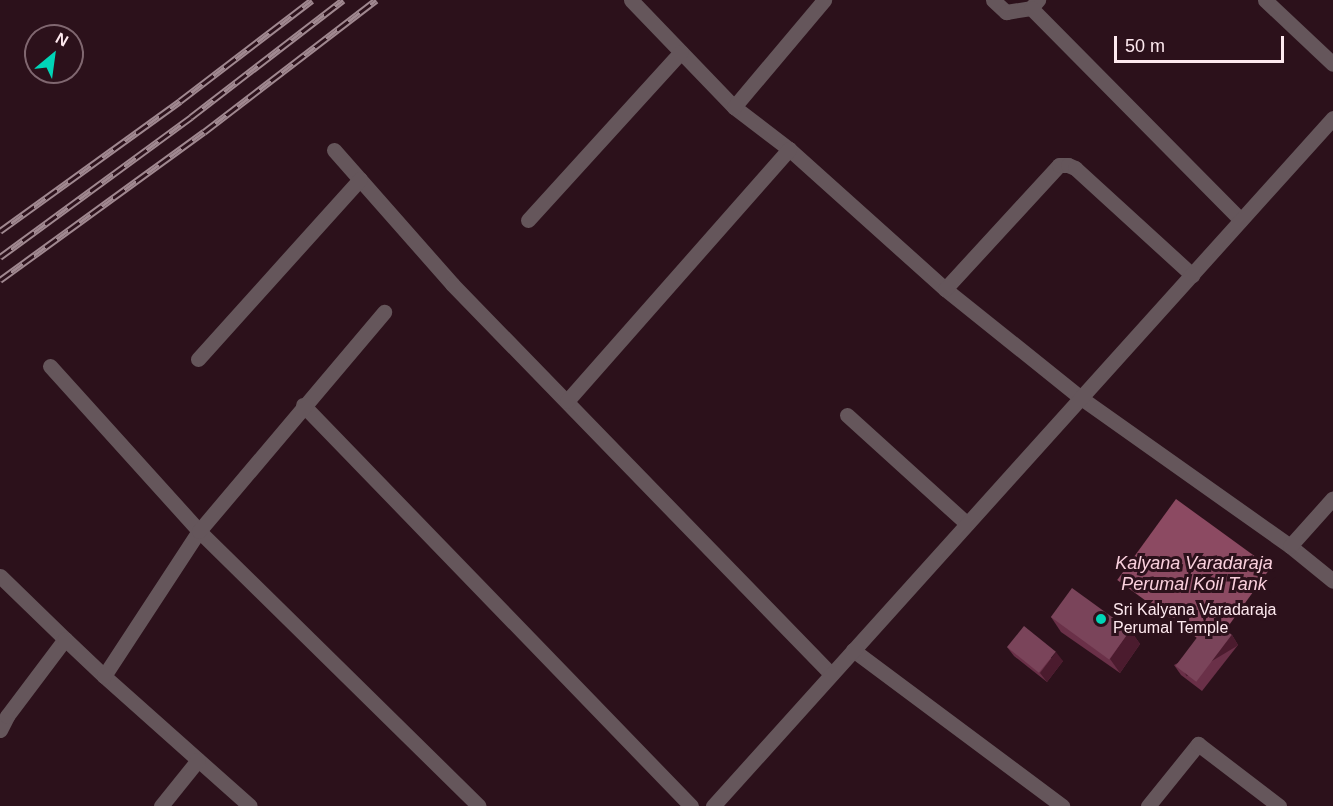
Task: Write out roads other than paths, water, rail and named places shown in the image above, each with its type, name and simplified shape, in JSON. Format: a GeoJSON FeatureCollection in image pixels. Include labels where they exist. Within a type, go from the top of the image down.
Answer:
{"type":"FeatureCollection","features":[{"type":"Feature","properties":{"kind":"street"},"geometry":{"type":"LineString","coordinates":[[631,0],[734,107],[789,149],[945,289],[1081,398],[1290,546],[1333,581]]}},
{"type":"Feature","properties":{"kind":"street"},"geometry":{"type":"LineString","coordinates":[[734,107],[824,0]]}},
{"type":"Feature","properties":{"kind":"street"},"geometry":{"type":"LineString","coordinates":[[993,0],[1006,12],[1034,4],[1241,220]]}},
{"type":"Feature","properties":{"kind":"street"},"geometry":{"type":"LineString","coordinates":[[1265,0],[1333,64]]}},
{"type":"Feature","properties":{"kind":"street"},"geometry":{"type":"LineString","coordinates":[[528,220],[681,52]]}},
{"type":"Feature","properties":{"kind":"street"},"geometry":{"type":"LineString","coordinates":[[713,806],[1333,118]]}},
{"type":"Feature","properties":{"kind":"street"},"geometry":{"type":"LineString","coordinates":[[567,401],[789,149]]}},
{"type":"Feature","properties":{"kind":"street"},"geometry":{"type":"LineString","coordinates":[[334,150],[452,284],[831,674]]}},
{"type":"Feature","properties":{"kind":"street"},"geometry":{"type":"LineString","coordinates":[[945,289],[1059,165],[1075,168],[1192,275]]}},
{"type":"Feature","properties":{"kind":"street"},"geometry":{"type":"LineString","coordinates":[[198,358],[360,179]]}},
{"type":"Feature","properties":{"kind":"street"},"geometry":{"type":"LineString","coordinates":[[104,676],[199,531],[303,405],[384,312]]}},
{"type":"Feature","properties":{"kind":"street"},"geometry":{"type":"LineString","coordinates":[[51,366],[199,531],[479,806]]}},
{"type":"Feature","properties":{"kind":"street"},"geometry":{"type":"LineString","coordinates":[[303,405],[691,806]]}},
{"type":"Feature","properties":{"kind":"street"},"geometry":{"type":"LineString","coordinates":[[847,415],[967,524]]}},
{"type":"Feature","properties":{"kind":"street"},"geometry":{"type":"LineString","coordinates":[[1290,546],[1333,498]]}},
{"type":"Feature","properties":{"kind":"street"},"geometry":{"type":"LineString","coordinates":[[0,576],[104,676],[250,806]]}},
{"type":"Feature","properties":{"kind":"street"},"geometry":{"type":"LineString","coordinates":[[2,719],[65,639]]}},
{"type":"Feature","properties":{"kind":"street"},"geometry":{"type":"LineString","coordinates":[[853,650],[1062,806]]}},
{"type":"Feature","properties":{"kind":"street"},"geometry":{"type":"LineString","coordinates":[[1148,806],[1198,744],[1279,806]]}},
{"type":"Feature","properties":{"kind":"street"},"geometry":{"type":"LineString","coordinates":[[161,806],[198,760]]}},
{"type":"Feature","properties":{"kind":"water","name":"Kalyana Varadaraja Perumal Koil Tank"},"geometry":{"type":"Polygon","coordinates":[[[1176,499],[1271,568],[1212,649],[1117,580],[1176,499]]]}},
{"type":"Feature","properties":{"kind":"railway"},"geometry":{"type":"LineString","coordinates":[[0,231],[180,101],[312,0]]}},
{"type":"Feature","properties":{"kind":"railway"},"geometry":{"type":"LineString","coordinates":[[0,257],[191,117],[343,0]]}},
{"type":"Feature","properties":{"kind":"railway"},"geometry":{"type":"LineString","coordinates":[[0,280],[204,132],[376,0]]}},
{"type":"Feature","properties":{"kind":"place","name":"Sri Kalyana Varadaraja Perumal Temple"},"geometry":{"type":"Point","coordinates":[1101,619]}}]}
